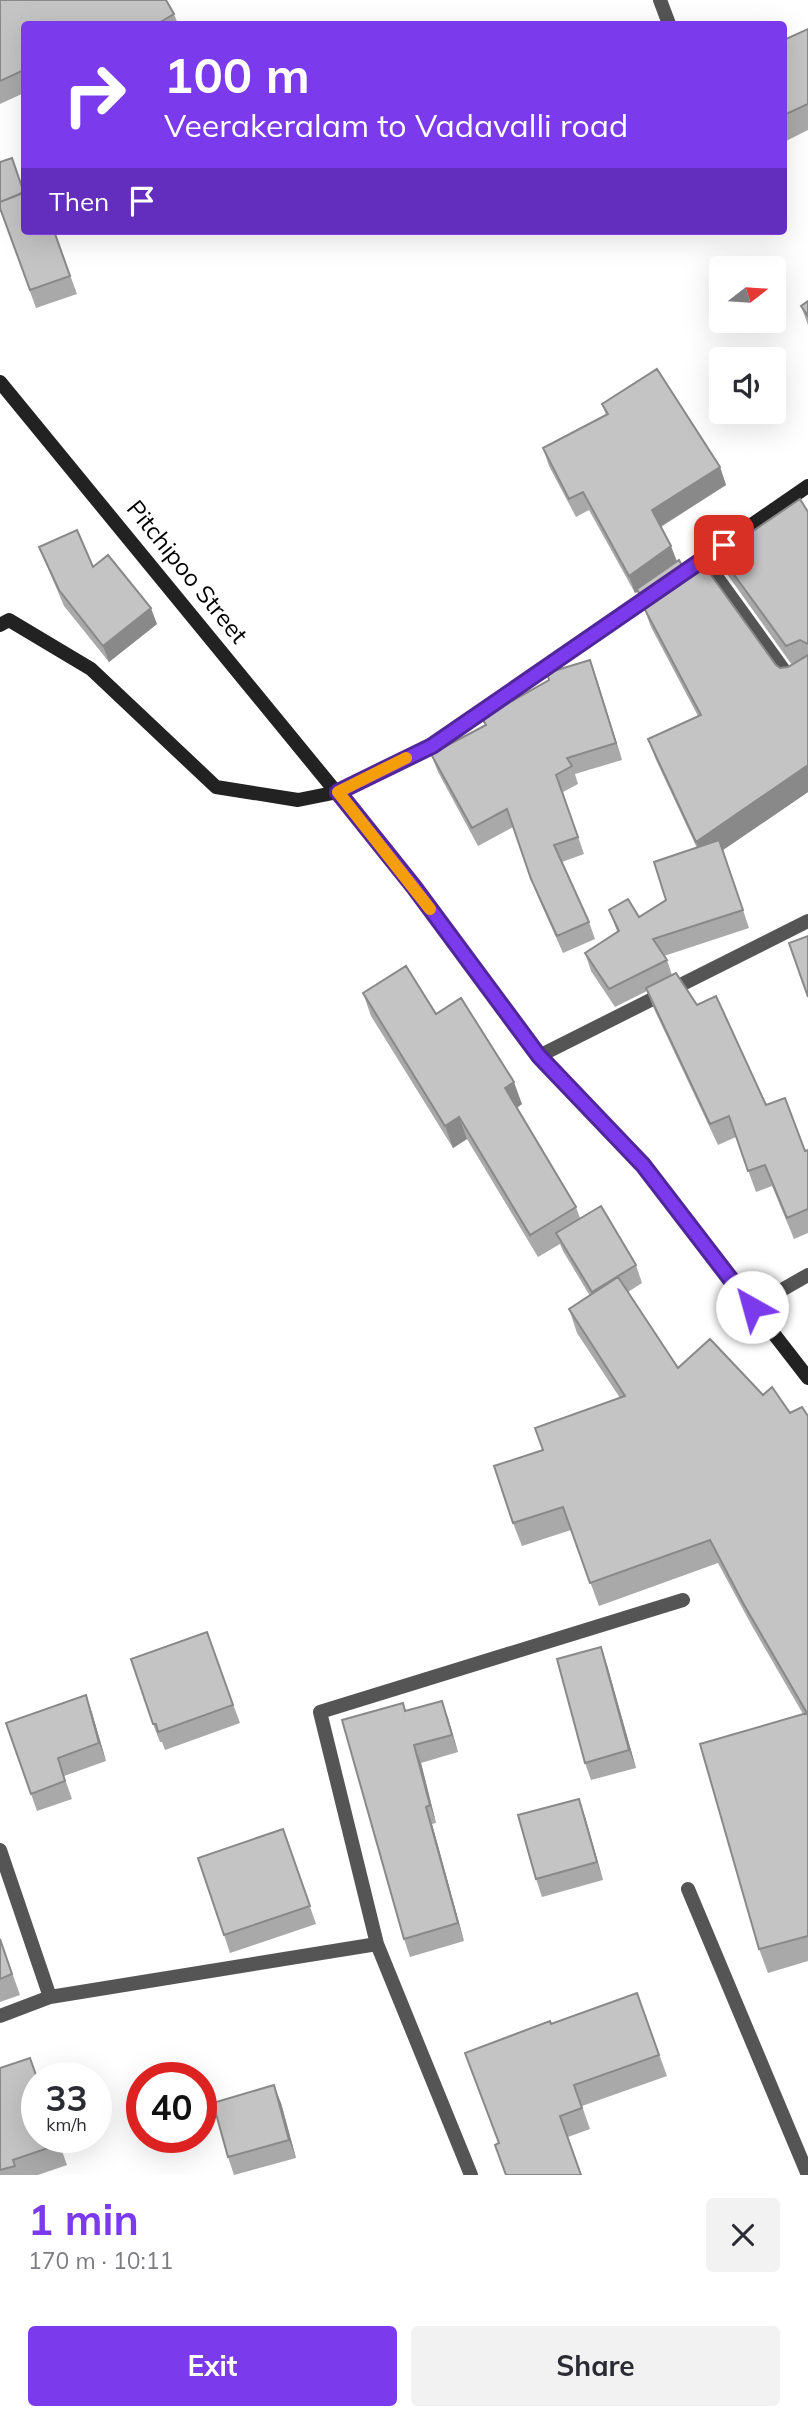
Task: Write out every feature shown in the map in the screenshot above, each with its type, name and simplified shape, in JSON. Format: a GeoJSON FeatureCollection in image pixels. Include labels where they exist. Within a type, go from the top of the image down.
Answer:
{"type":"FeatureCollection","features":[{"type":"Feature","properties":{"kind":"street"},"geometry":{"type":"LineString","coordinates":[[660,0],[668,21]]}},
{"type":"Feature","properties":{"kind":"street","name":"Pitchipoo Street"},"geometry":{"type":"LineString","coordinates":[[0,382],[414,887],[539,1056],[643,1165],[808,1378]]}},
{"type":"Feature","properties":{"kind":"street"},"geometry":{"type":"LineString","coordinates":[[0,625],[9,620],[91,669],[216,787],[298,800],[338,792],[432,746],[808,486]]}},
{"type":"Feature","properties":{"kind":"street"},"geometry":{"type":"LineString","coordinates":[[703,558],[791,680],[808,670]]}},
{"type":"Feature","properties":{"kind":"street"},"geometry":{"type":"LineString","coordinates":[[539,1056],[808,921]]}},
{"type":"Feature","properties":{"kind":"street"},"geometry":{"type":"LineString","coordinates":[[752,1307],[808,1275]]}},
{"type":"Feature","properties":{"kind":"street"},"geometry":{"type":"LineString","coordinates":[[471,2175],[377,1944],[320,1712],[683,1600]]}},
{"type":"Feature","properties":{"kind":"street"},"geometry":{"type":"LineString","coordinates":[[0,1850],[50,1997]]}},
{"type":"Feature","properties":{"kind":"street"},"geometry":{"type":"LineString","coordinates":[[688,1889],[808,2175]]}},
{"type":"Feature","properties":{"kind":"street"},"geometry":{"type":"LineString","coordinates":[[0,2016],[50,1997],[377,1944]]}},
{"type":"Feature","properties":{"kind":"building"},"geometry":{"type":"Polygon","coordinates":[[[0,0],[166,0],[174,14],[162,21],[21,21],[21,71],[0,81],[0,0]]]}},
{"type":"Feature","properties":{"kind":"building"},"geometry":{"type":"Polygon","coordinates":[[[808,29],[808,104],[787,114],[787,39],[808,29]]]}},
{"type":"Feature","properties":{"kind":"building"},"geometry":{"type":"Polygon","coordinates":[[[12,158],[21,184],[21,194],[0,202],[0,162],[12,158]]]}},
{"type":"Feature","properties":{"kind":"building"},"geometry":{"type":"Polygon","coordinates":[[[21,193],[21,235],[55,235],[70,276],[30,290],[0,202],[21,193]]]}},
{"type":"Feature","properties":{"kind":"building"},"geometry":{"type":"Polygon","coordinates":[[[808,301],[808,316],[801,306],[808,301]]]}},
{"type":"Feature","properties":{"kind":"building"},"geometry":{"type":"Polygon","coordinates":[[[657,369],[720,467],[652,510],[671,546],[629,576],[583,492],[569,499],[543,448],[608,414],[602,404],[657,369]]]}},
{"type":"Feature","properties":{"kind":"building"},"geometry":{"type":"Polygon","coordinates":[[[800,499],[808,512],[808,644],[800,640],[786,646],[719,554],[800,499]]]}},
{"type":"Feature","properties":{"kind":"building"},"geometry":{"type":"Polygon","coordinates":[[[77,530],[93,567],[108,555],[151,608],[103,646],[59,590],[39,547],[77,530]]]}},
{"type":"Feature","properties":{"kind":"building"},"geometry":{"type":"Polygon","coordinates":[[[679,560],[687,575],[703,564],[780,668],[788,667],[808,655],[808,765],[696,842],[648,739],[701,715],[643,606],[645,605],[637,589],[679,560]]]}},
{"type":"Feature","properties":{"kind":"building"},"geometry":{"type":"Polygon","coordinates":[[[590,660],[616,743],[567,758],[572,766],[556,775],[578,837],[554,845],[589,922],[557,936],[531,879],[507,809],[472,828],[431,754],[486,725],[482,718],[549,680],[547,673],[590,660]]]}},
{"type":"Feature","properties":{"kind":"building"},"geometry":{"type":"Polygon","coordinates":[[[719,840],[743,910],[653,939],[667,960],[609,989],[585,953],[619,931],[609,910],[628,899],[639,917],[666,900],[654,862],[719,840]]]}},
{"type":"Feature","properties":{"kind":"building"},"geometry":{"type":"Polygon","coordinates":[[[808,936],[808,997],[789,943],[808,936]]]}},
{"type":"Feature","properties":{"kind":"building"},"geometry":{"type":"Polygon","coordinates":[[[406,966],[436,1014],[461,998],[514,1082],[505,1088],[576,1207],[530,1235],[459,1117],[445,1126],[363,993],[406,966]]]}},
{"type":"Feature","properties":{"kind":"building"},"geometry":{"type":"Polygon","coordinates":[[[676,973],[697,1005],[716,996],[766,1105],[785,1098],[805,1151],[808,1150],[808,1209],[787,1218],[765,1165],[748,1171],[729,1116],[710,1124],[646,988],[676,973]]]}},
{"type":"Feature","properties":{"kind":"building"},"geometry":{"type":"Polygon","coordinates":[[[601,1206],[636,1265],[592,1292],[556,1233],[601,1206]]]}},
{"type":"Feature","properties":{"kind":"building"},"geometry":{"type":"Polygon","coordinates":[[[618,1277],[678,1368],[710,1339],[763,1395],[772,1387],[790,1413],[802,1407],[808,1416],[808,1936],[759,1949],[700,1744],[807,1713],[710,1540],[590,1583],[563,1507],[513,1523],[494,1466],[543,1450],[535,1428],[625,1396],[569,1309],[618,1277]]]}},
{"type":"Feature","properties":{"kind":"building"},"geometry":{"type":"Polygon","coordinates":[[[207,1632],[233,1705],[158,1732],[131,1659],[207,1632]]]}},
{"type":"Feature","properties":{"kind":"building"},"geometry":{"type":"Polygon","coordinates":[[[601,1647],[629,1750],[585,1763],[557,1659],[601,1647]]]}},
{"type":"Feature","properties":{"kind":"building"},"geometry":{"type":"Polygon","coordinates":[[[86,1695],[99,1743],[58,1758],[65,1781],[31,1794],[6,1723],[86,1695]]]}},
{"type":"Feature","properties":{"kind":"building"},"geometry":{"type":"Polygon","coordinates":[[[442,1701],[452,1735],[414,1745],[430,1805],[426,1807],[458,1923],[404,1939],[342,1720],[403,1703],[405,1711],[442,1701]]]}},
{"type":"Feature","properties":{"kind":"building"},"geometry":{"type":"Polygon","coordinates":[[[579,1799],[597,1862],[536,1879],[518,1815],[579,1799]]]}},
{"type":"Feature","properties":{"kind":"building"},"geometry":{"type":"Polygon","coordinates":[[[283,1829],[310,1906],[224,1935],[198,1858],[283,1829]]]}},
{"type":"Feature","properties":{"kind":"building"},"geometry":{"type":"Polygon","coordinates":[[[0,1939],[12,1974],[0,1979],[0,1939]]]}},
{"type":"Feature","properties":{"kind":"building"},"geometry":{"type":"Polygon","coordinates":[[[637,1993],[659,2055],[574,2085],[582,2108],[560,2116],[581,2175],[506,2175],[495,2145],[499,2143],[465,2053],[550,2021],[551,2024],[637,1993]]]}},
{"type":"Feature","properties":{"kind":"building"},"geometry":{"type":"Polygon","coordinates":[[[30,2058],[31,2062],[21,2062],[21,2153],[34,2153],[13,2160],[15,2166],[0,2170],[0,2068],[30,2058]]]}},
{"type":"Feature","properties":{"kind":"building"},"geometry":{"type":"Polygon","coordinates":[[[274,2085],[289,2140],[228,2157],[217,2117],[217,2102],[274,2085]]]}},
{"type":"Feature","properties":{"kind":"slow traffic"},"geometry":{"type":"LineString","coordinates":[[406,758],[338,792],[430,909]]}},
{"type":"Feature","properties":{"kind":"route"},"geometry":{"type":"LineString","coordinates":[[724,545],[432,746],[338,792],[414,887],[539,1056],[643,1165],[752,1307]]}}]}
